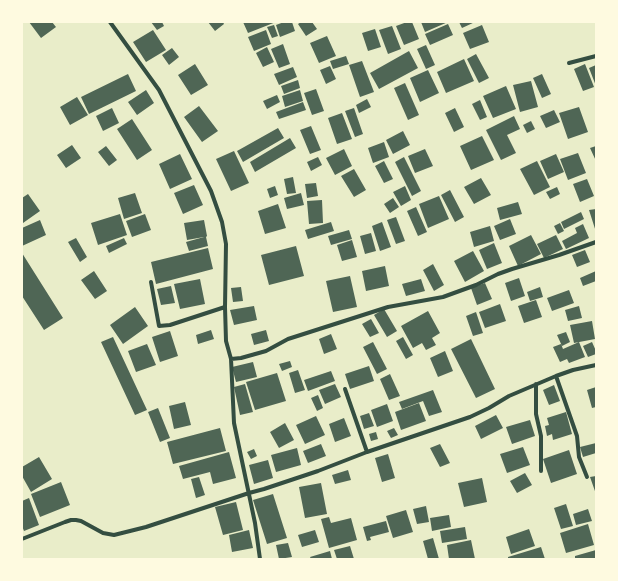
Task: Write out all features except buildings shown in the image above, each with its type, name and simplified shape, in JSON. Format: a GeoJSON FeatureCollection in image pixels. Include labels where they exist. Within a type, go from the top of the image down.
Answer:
{"type":"FeatureCollection","features":[{"type":"Feature","properties":{"kind":"street"},"geometry":{"type":"LineString","coordinates":[[110,22],[159,90],[211,191],[222,222],[226,244],[226,341],[231,359],[234,423],[255,523],[260,559]]}},
{"type":"Feature","properties":{"kind":"street"},"geometry":{"type":"LineString","coordinates":[[569,63],[596,56]]}},
{"type":"Feature","properties":{"kind":"street"},"geometry":{"type":"LineString","coordinates":[[231,359],[242,358],[266,350],[288,339],[388,307],[443,297],[476,285],[498,274],[559,256],[596,242]]}},
{"type":"Feature","properties":{"kind":"street"},"geometry":{"type":"LineString","coordinates":[[151,282],[159,326],[170,325],[225,307]]}},
{"type":"Feature","properties":{"kind":"street"},"geometry":{"type":"LineString","coordinates":[[22,539],[64,522],[76,520],[81,521],[103,534],[114,535],[146,527],[318,471],[367,452],[470,417],[509,396],[536,384],[573,370],[596,365]]}},
{"type":"Feature","properties":{"kind":"street"},"geometry":{"type":"LineString","coordinates":[[556,376],[577,436],[579,457],[587,477]]}},
{"type":"Feature","properties":{"kind":"street"},"geometry":{"type":"LineString","coordinates":[[536,384],[536,414],[541,436],[541,471]]}},
{"type":"Feature","properties":{"kind":"street"},"geometry":{"type":"LineString","coordinates":[[345,389],[367,452]]}}]}
